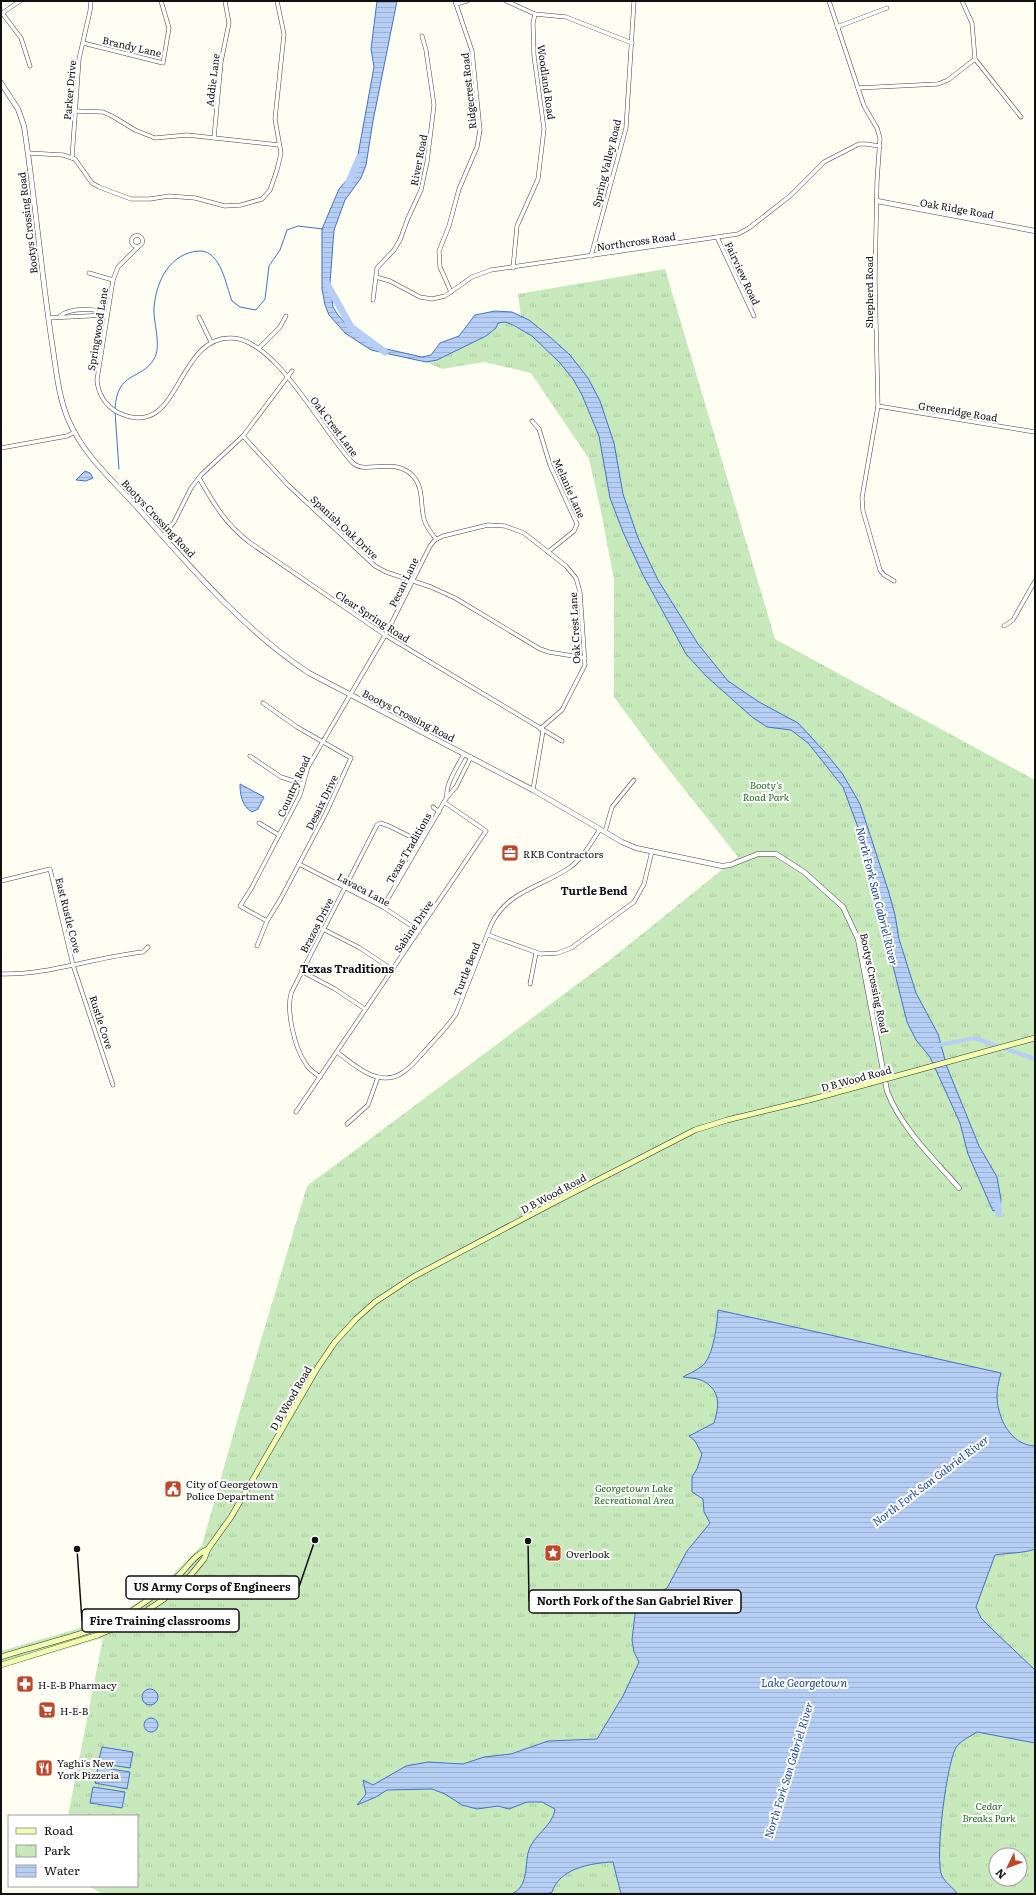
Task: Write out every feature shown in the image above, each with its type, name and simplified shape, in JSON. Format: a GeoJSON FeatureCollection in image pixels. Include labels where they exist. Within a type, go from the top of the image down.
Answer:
{"type":"FeatureCollection","features":[{"type":"Feature","properties":{"kind":"main road","name":"D B Wood Road"},"geometry":{"type":"LineString","coordinates":[[2,1664],[98,1635],[123,1624],[154,1606],[190,1576],[204,1559],[208,1549],[231,1517],[318,1367],[335,1342],[356,1319],[375,1302],[413,1277],[695,1130],[726,1120],[809,1100],[1035,1038]]}},
{"type":"Feature","properties":{"kind":"main road","name":"D B Wood Road"},"geometry":{"type":"LineString","coordinates":[[1,1657],[75,1634],[121,1617],[169,1584],[202,1551],[208,1549]]}},
{"type":"Feature","properties":{"kind":"street"},"geometry":{"type":"LineString","coordinates":[[20,1],[2,14],[21,38],[30,66]]}},
{"type":"Feature","properties":{"kind":"street","name":"Parker Drive"},"geometry":{"type":"LineString","coordinates":[[72,158],[78,59],[83,43],[91,1]]}},
{"type":"Feature","properties":{"kind":"street","name":"Brandy Lane"},"geometry":{"type":"LineString","coordinates":[[83,43],[163,63],[169,28],[161,1]]}},
{"type":"Feature","properties":{"kind":"street","name":"Addie Lane"},"geometry":{"type":"LineString","coordinates":[[214,138],[221,62],[229,23],[224,1]]}},
{"type":"Feature","properties":{"kind":"street"},"geometry":{"type":"LineString","coordinates":[[28,153],[63,155],[72,158],[78,162],[92,183],[98,187],[131,199],[150,199],[169,196],[195,198],[225,206],[241,205],[259,201],[267,195],[279,164],[281,153],[275,119],[279,70],[284,38],[277,1]]}},
{"type":"Feature","properties":{"kind":"street"},"geometry":{"type":"LineString","coordinates":[[456,2],[467,1]]}},
{"type":"Feature","properties":{"kind":"street"},"geometry":{"type":"LineString","coordinates":[[506,1],[535,14],[566,17],[632,43]]}},
{"type":"Feature","properties":{"kind":"street","name":"Spring Valley Road"},"geometry":{"type":"LineString","coordinates":[[590,256],[626,128],[634,1]]}},
{"type":"Feature","properties":{"kind":"street","name":"Shepherd Road"},"geometry":{"type":"LineString","coordinates":[[829,1],[867,112],[879,133],[880,146],[875,279],[878,406],[862,504],[880,570],[884,575],[894,581]]}},
{"type":"Feature","properties":{"kind":"street"},"geometry":{"type":"LineString","coordinates":[[962,1],[972,23],[975,59],[1021,117]]}},
{"type":"Feature","properties":{"kind":"street","name":"Ridgecrest Road"},"geometry":{"type":"LineString","coordinates":[[451,292],[440,267],[439,251],[449,226],[459,189],[477,147],[480,130],[472,51],[456,2]]}},
{"type":"Feature","properties":{"kind":"street"},"geometry":{"type":"LineString","coordinates":[[837,27],[886,8]]}},
{"type":"Feature","properties":{"kind":"street","name":"Woodland Road"},"geometry":{"type":"LineString","coordinates":[[513,268],[517,226],[538,179],[544,129],[534,56],[533,23],[535,14]]}},
{"type":"Feature","properties":{"kind":"street","name":"River Road"},"geometry":{"type":"LineString","coordinates":[[373,300],[377,268],[394,250],[400,240],[421,190],[427,162],[434,105],[426,50],[422,36]]}},
{"type":"Feature","properties":{"kind":"street"},"geometry":{"type":"LineString","coordinates":[[858,88],[938,84],[948,80],[975,59]]}},
{"type":"Feature","properties":{"kind":"street","name":"Bootys Crossing Road"},"geometry":{"type":"LineString","coordinates":[[1,83],[21,115],[28,153],[48,318],[61,395],[68,419],[74,432],[88,452],[163,536],[246,623],[309,673],[533,790],[628,845],[726,866],[758,854],[776,854],[804,872],[835,898],[848,916],[858,939],[890,1100],[904,1123],[959,1188]]}},
{"type":"Feature","properties":{"kind":"street"},"geometry":{"type":"LineString","coordinates":[[75,111],[103,112],[135,130],[155,138],[187,135],[248,143],[279,145]]}},
{"type":"Feature","properties":{"kind":"street","name":"Northcross Road"},"geometry":{"type":"LineString","coordinates":[[376,277],[390,281],[420,297],[439,298],[451,292],[472,277],[483,272],[738,234],[749,228],[798,190],[818,166],[829,159],[861,144],[880,146]]}},
{"type":"Feature","properties":{"kind":"street","name":"Oak Ridge Road"},"geometry":{"type":"LineString","coordinates":[[877,201],[1035,231]]}},
{"type":"Feature","properties":{"kind":"street","name":"Fairview Road"},"geometry":{"type":"LineString","coordinates":[[717,237],[754,316]]}},
{"type":"Feature","properties":{"kind":"street","name":"Springwood Lane"},"geometry":{"type":"LineString","coordinates":[[139,246],[118,267],[114,280],[97,380],[99,392],[110,406],[122,414],[133,417],[145,416],[163,408],[171,398],[194,357],[211,342]]}},
{"type":"Feature","properties":{"kind":"street"},"geometry":{"type":"LineString","coordinates":[[89,273],[114,280]]}},
{"type":"Feature","properties":{"kind":"street"},"geometry":{"type":"LineString","coordinates":[[48,318],[60,316],[64,312],[92,310],[102,311],[107,315]]}},
{"type":"Feature","properties":{"kind":"street"},"geometry":{"type":"LineString","coordinates":[[259,348],[280,327],[286,316]]}},
{"type":"Feature","properties":{"kind":"street"},"geometry":{"type":"LineString","coordinates":[[199,317],[211,342],[224,338],[239,339],[259,348],[287,376]]}},
{"type":"Feature","properties":{"kind":"street"},"geometry":{"type":"LineString","coordinates":[[163,536],[174,522],[199,478],[243,436],[292,371]]}},
{"type":"Feature","properties":{"kind":"street","name":"Oak Crest Lane"},"geometry":{"type":"LineString","coordinates":[[287,376],[318,416],[328,432],[354,464],[362,467],[397,466],[412,475],[420,490],[424,520],[436,539],[488,525],[505,526],[524,533],[570,570],[578,583],[585,658],[583,670],[562,710],[542,730]]}},
{"type":"Feature","properties":{"kind":"street","name":"Greenridge Road"},"geometry":{"type":"LineString","coordinates":[[878,406],[1035,432]]}},
{"type":"Feature","properties":{"kind":"street","name":"Melanie Lane"},"geometry":{"type":"LineString","coordinates":[[532,421],[539,429],[550,465],[577,524],[574,530],[548,552]]}},
{"type":"Feature","properties":{"kind":"street"},"geometry":{"type":"LineString","coordinates":[[1,448],[67,436],[74,432]]}},
{"type":"Feature","properties":{"kind":"street","name":"Spanish Oak Drive"},"geometry":{"type":"LineString","coordinates":[[243,436],[288,485],[370,562],[383,571],[455,598],[540,649],[548,652],[585,658]]}},
{"type":"Feature","properties":{"kind":"street","name":"Clear Spring Road"},"geometry":{"type":"LineString","coordinates":[[199,478],[218,512],[239,534],[385,635],[562,741]]}},
{"type":"Feature","properties":{"kind":"street","name":"Pecan Lane"},"geometry":{"type":"LineString","coordinates":[[349,694],[385,635],[430,546],[436,539]]}},
{"type":"Feature","properties":{"kind":"street"},"geometry":{"type":"LineString","coordinates":[[1004,626],[1013,620],[1035,581]]}},
{"type":"Feature","properties":{"kind":"street","name":"Country Road"},"geometry":{"type":"LineString","coordinates":[[267,920],[240,906],[251,889],[300,795],[308,767],[323,743],[349,694]]}},
{"type":"Feature","properties":{"kind":"street","name":"Desaix Drive"},"geometry":{"type":"LineString","coordinates":[[257,946],[267,920],[280,900],[299,864],[352,758],[323,743],[263,703]]}},
{"type":"Feature","properties":{"kind":"street"},"geometry":{"type":"LineString","coordinates":[[533,790],[542,730]]}},
{"type":"Feature","properties":{"kind":"street","name":"Texas Traditions"},"geometry":{"type":"LineString","coordinates":[[447,797],[446,793],[464,754]]}},
{"type":"Feature","properties":{"kind":"street"},"geometry":{"type":"LineString","coordinates":[[250,756],[281,777],[303,784]]}},
{"type":"Feature","properties":{"kind":"street","name":"Texas Traditions"},"geometry":{"type":"LineString","coordinates":[[383,907],[447,797],[456,787],[471,757]]}},
{"type":"Feature","properties":{"kind":"street"},"geometry":{"type":"LineString","coordinates":[[605,832],[612,807],[634,780]]}},
{"type":"Feature","properties":{"kind":"street","name":"Sabine Drive"},"geometry":{"type":"LineString","coordinates":[[296,1112],[486,831],[444,802]]}},
{"type":"Feature","properties":{"kind":"street"},"geometry":{"type":"LineString","coordinates":[[432,807],[439,812]]}},
{"type":"Feature","properties":{"kind":"street"},"geometry":{"type":"LineString","coordinates":[[259,823],[279,835]]}},
{"type":"Feature","properties":{"kind":"street","name":"Brazos Drive"},"geometry":{"type":"LineString","coordinates":[[320,1077],[307,1067],[302,1057],[289,1010],[289,998],[301,971],[374,829],[380,823],[421,842]]}},
{"type":"Feature","properties":{"kind":"street","name":"Turtle Bend"},"geometry":{"type":"LineString","coordinates":[[336,1052],[364,1072],[378,1077],[394,1077],[404,1072],[452,1020],[461,1004],[493,919],[506,903],[521,893],[574,864],[583,854],[600,829]]}},
{"type":"Feature","properties":{"kind":"street"},"geometry":{"type":"LineString","coordinates":[[488,934],[536,953],[554,953],[571,948],[634,902],[644,884],[652,851]]}},
{"type":"Feature","properties":{"kind":"street","name":"Lavaca Lane"},"geometry":{"type":"LineString","coordinates":[[299,864],[383,907],[419,932]]}},
{"type":"Feature","properties":{"kind":"street","name":"East Rustle Cove"},"geometry":{"type":"LineString","coordinates":[[1,881],[50,869],[73,965]]}},
{"type":"Feature","properties":{"kind":"street"},"geometry":{"type":"LineString","coordinates":[[323,929],[360,948],[393,970]]}},
{"type":"Feature","properties":{"kind":"street"},"geometry":{"type":"LineString","coordinates":[[1,974],[26,974],[143,952],[148,947]]}},
{"type":"Feature","properties":{"kind":"street"},"geometry":{"type":"LineString","coordinates":[[530,984],[536,953]]}},
{"type":"Feature","properties":{"kind":"street","name":"Rustle Cove"},"geometry":{"type":"LineString","coordinates":[[73,965],[113,1085]]}},
{"type":"Feature","properties":{"kind":"street"},"geometry":{"type":"LineString","coordinates":[[301,971],[335,989],[366,1009]]}},
{"type":"Feature","properties":{"kind":"street"},"geometry":{"type":"LineString","coordinates":[[347,1124],[368,1105],[378,1077]]}},
{"type":"Feature","properties":{"kind":"street"},"geometry":{"type":"LineString","coordinates":[[169,1584],[175,1589]]}},
{"type":"Feature","properties":{"kind":"street"},"geometry":{"type":"LineString","coordinates":[[121,1617],[123,1624]]}},
{"type":"Feature","properties":{"kind":"street"},"geometry":{"type":"LineString","coordinates":[[1,1657],[2,1664]]}},
{"type":"Feature","properties":{"kind":"green space","name":"Georgetown Lake Recreational Area"},"geometry":{"type":"Polygon","coordinates":[[[665,269],[775,639],[1035,780],[1035,1894],[103,1894],[90,1887],[138,1887],[138,1815],[68,1815],[103,1638],[1,1668],[1,1651],[104,1621],[126,1610],[157,1590],[202,1545],[239,1414],[307,1186],[611,959],[738,857],[654,751],[614,697],[614,580],[601,511],[589,459],[531,373],[484,362],[442,369],[426,362],[437,360],[486,336],[498,323],[505,322],[523,331],[518,294],[665,269]]]}},
{"type":"Feature","properties":{"kind":"water"},"geometry":{"type":"Polygon","coordinates":[[[377,1],[397,1],[373,121],[366,165],[361,178],[345,200],[334,230],[330,283],[333,307],[347,325],[373,346],[422,357],[431,355],[440,343],[459,336],[475,315],[495,311],[512,312],[529,320],[550,337],[570,355],[588,378],[600,401],[614,443],[623,494],[638,538],[658,580],[698,644],[728,681],[759,702],[798,723],[842,773],[860,804],[889,893],[899,939],[916,993],[938,1034],[947,1067],[979,1146],[997,1177],[1001,1200],[1000,1208],[993,1211],[968,1154],[960,1123],[930,1057],[916,1040],[907,1022],[866,849],[843,787],[808,743],[791,730],[767,727],[752,717],[706,676],[686,654],[643,575],[623,532],[610,498],[599,436],[582,395],[573,379],[560,363],[532,336],[505,322],[498,323],[496,328],[486,336],[437,360],[426,362],[371,350],[345,333],[329,315],[325,305],[322,289],[322,229],[339,189],[355,171],[374,67],[371,49],[377,1]]]}},
{"type":"Feature","properties":{"kind":"water"},"geometry":{"type":"Polygon","coordinates":[[[85,471],[90,473],[93,478],[86,481],[76,480],[85,471]]]}},
{"type":"Feature","properties":{"kind":"water"},"geometry":{"type":"Polygon","coordinates":[[[240,784],[264,797],[258,809],[252,812],[246,807],[241,796],[240,784]]]}},
{"type":"Feature","properties":{"kind":"water","name":"Lake Georgetown"},"geometry":{"type":"Polygon","coordinates":[[[718,1310],[1001,1373],[997,1395],[999,1412],[1002,1421],[1012,1435],[1019,1441],[1035,1446],[1035,1549],[995,1555],[976,1607],[981,1618],[1035,1670],[1035,1743],[977,1732],[957,1746],[949,1769],[946,1788],[941,1831],[940,1867],[942,1876],[958,1894],[621,1894],[613,1862],[577,1868],[562,1877],[552,1892],[547,1894],[511,1894],[520,1887],[523,1882],[530,1847],[547,1826],[555,1809],[542,1802],[527,1802],[509,1809],[498,1806],[477,1809],[462,1805],[445,1794],[432,1789],[387,1790],[376,1797],[357,1805],[366,1794],[363,1780],[373,1785],[406,1766],[428,1762],[463,1764],[484,1757],[511,1754],[548,1741],[597,1739],[623,1696],[639,1662],[634,1652],[632,1640],[635,1614],[641,1603],[667,1588],[687,1551],[710,1523],[704,1512],[703,1499],[692,1492],[692,1477],[697,1469],[702,1454],[695,1441],[689,1436],[714,1423],[718,1406],[717,1400],[714,1390],[705,1382],[683,1377],[695,1371],[705,1363],[708,1358],[714,1338],[718,1310]]]}},
{"type":"Feature","properties":{"kind":"water"},"geometry":{"type":"Polygon","coordinates":[[[150,1689],[156,1691],[158,1697],[156,1703],[150,1705],[144,1703],[142,1697],[144,1691],[150,1689]]]}},
{"type":"Feature","properties":{"kind":"water"},"geometry":{"type":"Polygon","coordinates":[[[151,1718],[156,1720],[158,1725],[156,1730],[151,1732],[146,1730],[144,1725],[146,1720],[151,1718]]]}},
{"type":"Feature","properties":{"kind":"water"},"geometry":{"type":"Polygon","coordinates":[[[102,1747],[133,1752],[130,1768],[98,1763],[102,1747]]]}},
{"type":"Feature","properties":{"kind":"water"},"geometry":{"type":"Polygon","coordinates":[[[98,1767],[130,1772],[127,1789],[95,1783],[98,1767]]]}},
{"type":"Feature","properties":{"kind":"water"},"geometry":{"type":"Polygon","coordinates":[[[93,1787],[125,1792],[122,1808],[90,1803],[93,1787]]]}},
{"type":"Feature","properties":{"kind":"waterway","name":"North Fork San Gabriel River"},"geometry":{"type":"LineString","coordinates":[[348,184],[359,158]]}},
{"type":"Feature","properties":{"kind":"waterway"},"geometry":{"type":"LineString","coordinates":[[115,409],[120,388],[130,378],[149,366],[156,354],[157,341],[154,314],[155,298],[161,279],[166,270],[173,263],[180,257],[189,253],[199,251],[206,252],[213,256],[218,262],[232,301],[240,307],[256,310],[265,299],[269,266],[280,250],[287,230],[298,226],[323,229]]}},
{"type":"Feature","properties":{"kind":"waterway","name":"North Fork San Gabriel River"},"geometry":{"type":"LineString","coordinates":[[327,284],[351,327],[385,352]]}},
{"type":"Feature","properties":{"kind":"waterway"},"geometry":{"type":"LineString","coordinates":[[115,412],[119,469]]}},
{"type":"Feature","properties":{"kind":"waterway"},"geometry":{"type":"LineString","coordinates":[[935,1046],[975,1038],[1035,1059]]}},
{"type":"Feature","properties":{"kind":"waterway","name":"North Fork San Gabriel River"},"geometry":{"type":"LineString","coordinates":[[997,1201],[999,1214]]}},
{"type":"Feature","properties":{"kind":"place","name":"RKB Contractors"},"geometry":{"type":"Point","coordinates":[510,853]}},
{"type":"Feature","properties":{"kind":"place","name":"City of Georgetown Police Department"},"geometry":{"type":"Point","coordinates":[173,1489]}},
{"type":"Feature","properties":{"kind":"place","name":"US Army Corps of Engineers"},"geometry":{"type":"Point","coordinates":[315,1540]}},
{"type":"Feature","properties":{"kind":"place","name":"North Fork of the San Gabriel River"},"geometry":{"type":"Point","coordinates":[528,1541]}},
{"type":"Feature","properties":{"kind":"place","name":"Fire Training classrooms"},"geometry":{"type":"Point","coordinates":[77,1549]}},
{"type":"Feature","properties":{"kind":"place","name":"Overlook"},"geometry":{"type":"Point","coordinates":[553,1553]}},
{"type":"Feature","properties":{"kind":"place","name":"H-E-B Pharmacy"},"geometry":{"type":"Point","coordinates":[25,1684]}},
{"type":"Feature","properties":{"kind":"place","name":"H-E-B"},"geometry":{"type":"Point","coordinates":[47,1710]}},
{"type":"Feature","properties":{"kind":"place","name":"Yaghi's New York Pizzeria"},"geometry":{"type":"Point","coordinates":[44,1768]}},
{"type":"Feature","properties":{"kind":"district","name":"Turtle Bend"},"geometry":{"type":"Point","coordinates":[594,890]}},
{"type":"Feature","properties":{"kind":"district","name":"Texas Traditions"},"geometry":{"type":"Point","coordinates":[347,968]}},
{"type":"Feature","properties":{"kind":"park label","name":"Booty's Road Park"},"geometry":{"type":"Point","coordinates":[766,790]}},
{"type":"Feature","properties":{"kind":"park label","name":"Cedar Breaks Park"},"geometry":{"type":"Point","coordinates":[989,1810]}}]}
